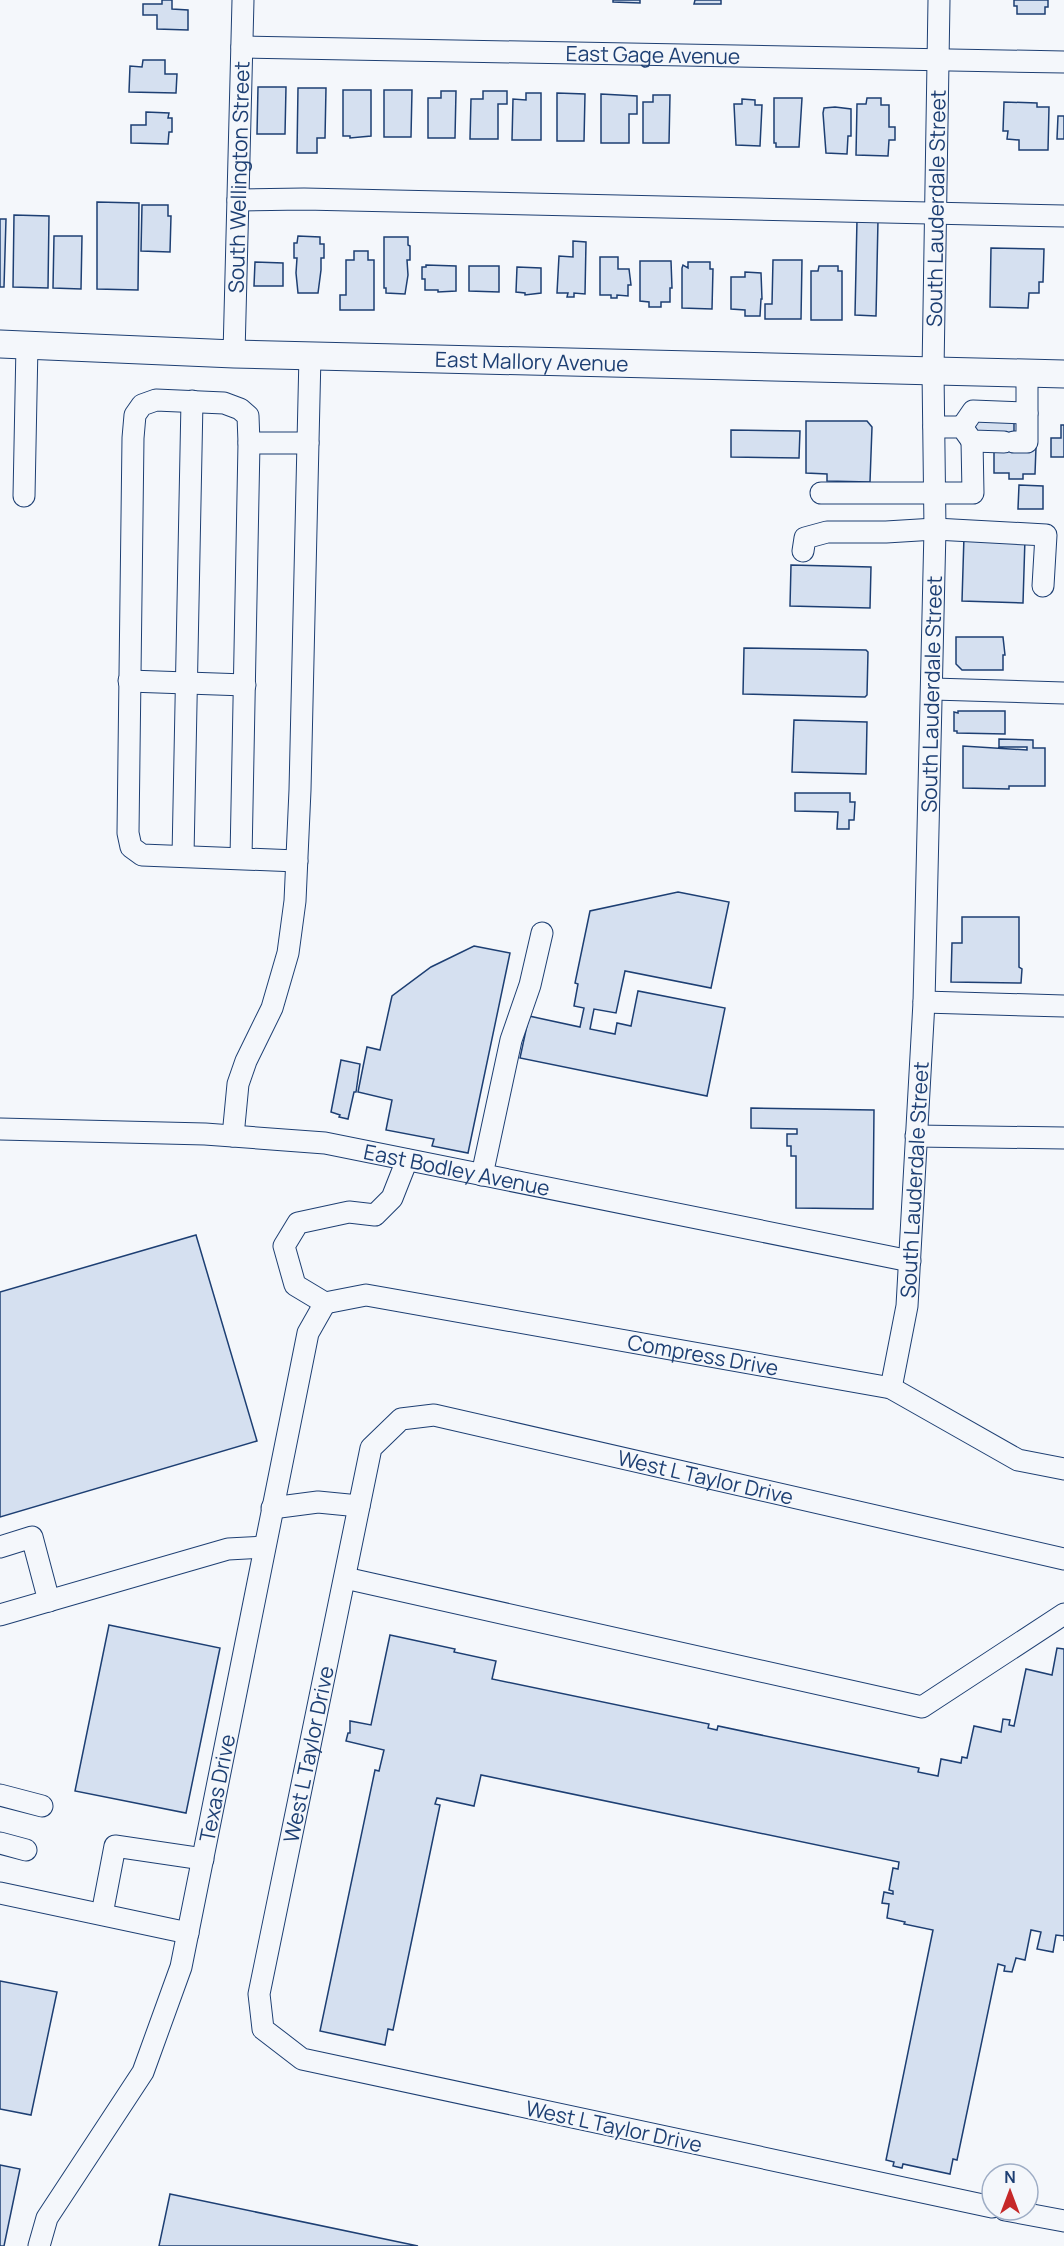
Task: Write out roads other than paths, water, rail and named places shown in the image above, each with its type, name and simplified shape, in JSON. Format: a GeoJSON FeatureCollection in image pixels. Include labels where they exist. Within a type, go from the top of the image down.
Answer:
{"type":"FeatureCollection","features":[{"type":"Feature","properties":{"kind":"main road","name":"East Mallory Avenue"},"geometry":{"type":"LineString","coordinates":[[0,344],[234,354],[1064,374]]}},
{"type":"Feature","properties":{"kind":"street","name":"South Wellington Street"},"geometry":{"type":"LineString","coordinates":[[234,354],[243,0]]}},
{"type":"Feature","properties":{"kind":"street","name":"South Lauderdale Street"},"geometry":{"type":"LineString","coordinates":[[891,1388],[907,1306],[924,1002],[933,689],[935,493],[933,372],[939,0]]}},
{"type":"Feature","properties":{"kind":"street","name":"East Gage Avenue"},"geometry":{"type":"LineString","coordinates":[[242,47],[1064,62]]}},
{"type":"Feature","properties":{"kind":"street"},"geometry":{"type":"LineString","coordinates":[[238,200],[1064,216]]}},
{"type":"Feature","properties":{"kind":"street"},"geometry":{"type":"LineString","coordinates":[[24,496],[27,345]]}},
{"type":"Feature","properties":{"kind":"street"},"geometry":{"type":"LineString","coordinates":[[233,1136],[238,1084],[246,1061],[272,1008],[288,953],[295,901],[310,356]]}},
{"type":"Feature","properties":{"kind":"street"},"geometry":{"type":"LineString","coordinates":[[934,427],[1009,442],[1028,442],[1027,373]]}},
{"type":"Feature","properties":{"kind":"street"},"geometry":{"type":"LineString","coordinates":[[241,858],[248,416],[240,409],[224,403],[156,400],[141,405],[135,415],[129,681],[128,833],[131,847],[142,855],[297,861]]}},
{"type":"Feature","properties":{"kind":"street"},"geometry":{"type":"LineString","coordinates":[[183,856],[192,401]]}},
{"type":"Feature","properties":{"kind":"street"},"geometry":{"type":"LineString","coordinates":[[821,493],[973,493],[967,434],[973,411],[1027,413]]}},
{"type":"Feature","properties":{"kind":"street"},"geometry":{"type":"LineString","coordinates":[[249,442],[308,443]]}},
{"type":"Feature","properties":{"kind":"street"},"geometry":{"type":"LineString","coordinates":[[802,551],[805,538],[827,532],[935,529],[1046,535],[1043,586]]}},
{"type":"Feature","properties":{"kind":"street"},"geometry":{"type":"LineString","coordinates":[[129,681],[245,685]]}},
{"type":"Feature","properties":{"kind":"street"},"geometry":{"type":"LineString","coordinates":[[933,689],[1064,693]]}},
{"type":"Feature","properties":{"kind":"street"},"geometry":{"type":"LineString","coordinates":[[482,1175],[511,1040],[530,985],[542,933]]}},
{"type":"Feature","properties":{"kind":"street"},"geometry":{"type":"LineString","coordinates":[[924,1002],[1064,1006]]}},
{"type":"Feature","properties":{"kind":"street","name":"East Bodley Avenue"},"geometry":{"type":"LineString","coordinates":[[0,1129],[233,1136],[325,1143],[910,1261]]}},
{"type":"Feature","properties":{"kind":"street"},"geometry":{"type":"LineString","coordinates":[[916,1136],[1064,1138]]}},
{"type":"Feature","properties":{"kind":"street"},"geometry":{"type":"LineString","coordinates":[[325,1303],[295,1285],[285,1246],[298,1223],[349,1212],[375,1215],[392,1198],[407,1160]]}},
{"type":"Feature","properties":{"kind":"street","name":"Compress Drive"},"geometry":{"type":"LineString","coordinates":[[325,1303],[366,1294],[891,1388],[1018,1460],[1064,1469]]}},
{"type":"Feature","properties":{"kind":"street","name":"Texas Drive"},"geometry":{"type":"LineString","coordinates":[[39,2246],[47,2218],[142,2072],[181,1967],[308,1333],[325,1303]]}},
{"type":"Feature","properties":{"kind":"street","name":"West L Taylor Drive"},"geometry":{"type":"LineString","coordinates":[[980,2204],[302,2059],[263,2029],[259,1994],[371,1448],[401,1419],[434,1415],[1064,1559]]}},
{"type":"Feature","properties":{"kind":"street"},"geometry":{"type":"LineString","coordinates":[[272,1508],[318,1502],[359,1506]]}},
{"type":"Feature","properties":{"kind":"street"},"geometry":{"type":"LineString","coordinates":[[0,1547],[32,1537],[50,1600]]}},
{"type":"Feature","properties":{"kind":"street"},"geometry":{"type":"LineString","coordinates":[[0,1615],[228,1549],[264,1547]]}},
{"type":"Feature","properties":{"kind":"street"},"geometry":{"type":"LineString","coordinates":[[345,1578],[922,1707],[1064,1614]]}},
{"type":"Feature","properties":{"kind":"street"},"geometry":{"type":"LineString","coordinates":[[0,1795],[42,1806]]}},
{"type":"Feature","properties":{"kind":"street"},"geometry":{"type":"LineString","coordinates":[[0,1843],[27,1850]]}},
{"type":"Feature","properties":{"kind":"street"},"geometry":{"type":"LineString","coordinates":[[102,1914],[115,1846],[203,1859]]}},
{"type":"Feature","properties":{"kind":"street"},"geometry":{"type":"LineString","coordinates":[[0,1893],[188,1933]]}},
{"type":"Feature","properties":{"kind":"street"},"geometry":{"type":"LineString","coordinates":[[1040,2217],[1064,2221]]}}]}
